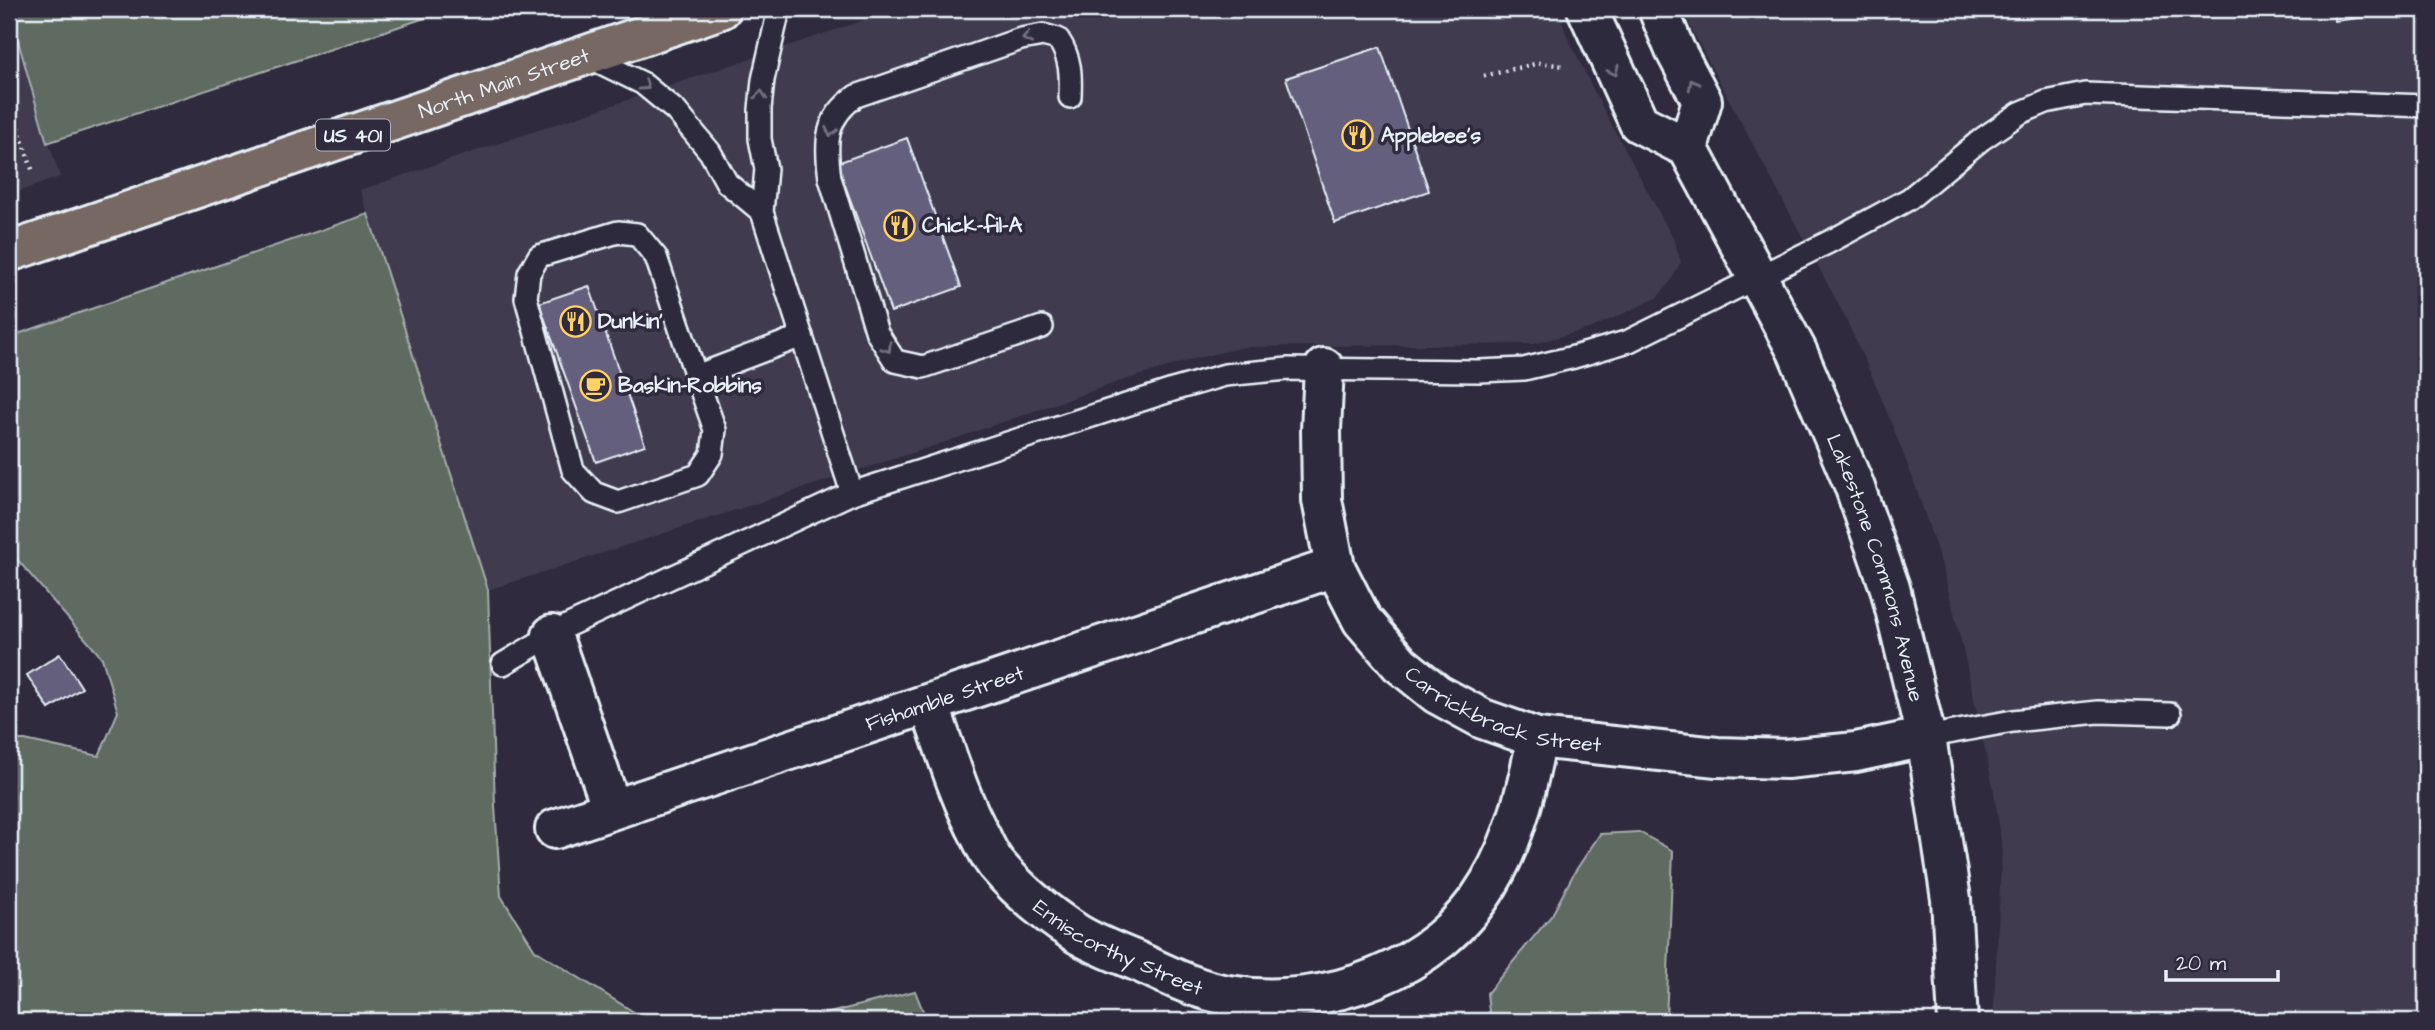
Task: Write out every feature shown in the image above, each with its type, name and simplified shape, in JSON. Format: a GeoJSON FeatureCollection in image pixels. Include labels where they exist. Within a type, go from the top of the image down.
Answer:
{"type":"FeatureCollection","features":[{"type":"Feature","properties":{"kind":"highway","name":"North Main Street"},"geometry":{"type":"LineString","coordinates":[[9,252],[721,9]]}},
{"type":"Feature","properties":{"kind":"street"},"geometry":{"type":"LineString","coordinates":[[1587,9],[1639,123],[1688,148],[1702,101],[1675,50],[1658,9]]}},
{"type":"Feature","properties":{"kind":"street","name":"Lakestone Commons Avenue"},"geometry":{"type":"LineString","coordinates":[[1688,148],[1797,351],[1854,485],[1890,588],[1926,737],[1951,899],[1958,1021]]}},
{"type":"Feature","properties":{"kind":"street","name":"Carrickbrack Street"},"geometry":{"type":"LineString","coordinates":[[1324,368],[1322,500],[1335,568],[1362,620],[1400,664],[1437,694],[1483,719],[1537,738],[1717,757],[1786,759],[1856,752],[1926,737]]}},
{"type":"Feature","properties":{"kind":"street","name":"Fishamble Street"},"geometry":{"type":"LineString","coordinates":[[555,829],[1335,568]]}},
{"type":"Feature","properties":{"kind":"street"},"geometry":{"type":"LineString","coordinates":[[552,635],[612,809]]}},
{"type":"Feature","properties":{"kind":"street","name":"Enniscorthy Street"},"geometry":{"type":"LineString","coordinates":[[929,704],[973,822],[995,863],[1036,902],[1077,934],[1186,984],[1228,995],[1278,998],[1324,994],[1364,983],[1404,964],[1437,942],[1464,917],[1489,884],[1510,842],[1525,797],[1537,738]]}},
{"type":"Feature","properties":{"kind":"lane"},"geometry":{"type":"LineString","coordinates":[[779,9],[763,80],[760,109],[760,139],[766,169],[762,212],[852,493]]}},
{"type":"Feature","properties":{"kind":"lane"},"geometry":{"type":"LineString","coordinates":[[1042,327],[923,367],[895,360],[877,333],[830,178],[827,157],[829,127],[839,108],[856,96],[1021,38],[1043,35],[1058,39],[1067,53],[1071,75],[1070,97]]}},
{"type":"Feature","properties":{"kind":"lane"},"geometry":{"type":"LineString","coordinates":[[584,55],[642,83],[676,111],[710,152],[727,183],[762,212]]}},
{"type":"Feature","properties":{"kind":"lane"},"geometry":{"type":"LineString","coordinates":[[503,664],[552,635],[852,493],[1225,375],[1324,368],[1479,371],[1524,369],[1629,341],[1909,199],[1982,139],[2020,113],[2046,102],[2085,94],[2426,106]]}},
{"type":"Feature","properties":{"kind":"lane"},"geometry":{"type":"LineString","coordinates":[[618,232],[637,234],[656,257],[696,376],[715,429],[712,454],[698,475],[618,502],[594,493],[573,470],[526,298],[529,273],[539,256],[618,232]]}},
{"type":"Feature","properties":{"kind":"lane"},"geometry":{"type":"LineString","coordinates":[[696,376],[802,336]]}},
{"type":"Feature","properties":{"kind":"lane"},"geometry":{"type":"LineString","coordinates":[[1926,737],[2013,721],[2098,712],[2171,713]]}},
{"type":"Feature","properties":{"kind":"path"},"geometry":{"type":"LineString","coordinates":[[1484,76],[1539,63],[1566,66]]}},
{"type":"Feature","properties":{"kind":"path"},"geometry":{"type":"LineString","coordinates":[[9,100],[33,172]]}},
{"type":"Feature","properties":{"kind":"shaded area"},"geometry":{"type":"Polygon","coordinates":[[[9,9],[452,9],[47,143],[9,9]]]}},
{"type":"Feature","properties":{"kind":"shaded area"},"geometry":{"type":"Polygon","coordinates":[[[897,9],[1558,9],[1565,31],[1598,99],[1674,240],[1681,262],[1671,281],[1657,298],[1592,328],[1533,344],[1244,347],[1201,357],[488,590],[360,190],[897,9]]]}},
{"type":"Feature","properties":{"kind":"shaded area"},"geometry":{"type":"Polygon","coordinates":[[[1683,9],[2426,9],[2426,1021],[1993,1021],[2002,847],[1994,791],[1942,566],[1913,479],[1879,392],[1843,313],[1683,9]]]}},
{"type":"Feature","properties":{"kind":"shaded area"},"geometry":{"type":"Polygon","coordinates":[[[9,18],[60,177],[9,195],[9,18]]]}},
{"type":"Feature","properties":{"kind":"shaded area"},"geometry":{"type":"Polygon","coordinates":[[[368,214],[488,590],[495,806],[501,896],[535,950],[648,1021],[9,1021],[9,740],[25,740],[99,756],[118,712],[102,658],[9,550],[9,337],[368,214]]]}},
{"type":"Feature","properties":{"kind":"shaded area"},"geometry":{"type":"Polygon","coordinates":[[[1639,832],[1673,851],[1666,1021],[1490,1021],[1487,993],[1552,915],[1574,873],[1600,834],[1639,832]]]}},
{"type":"Feature","properties":{"kind":"shaded area"},"geometry":{"type":"Polygon","coordinates":[[[915,991],[927,1021],[798,1021],[915,991]]]}},
{"type":"Feature","properties":{"kind":"building"},"geometry":{"type":"Polygon","coordinates":[[[2333,9],[2390,9],[2390,14],[2335,21],[2333,9]]]}},
{"type":"Feature","properties":{"kind":"building","name":"Applebee's"},"geometry":{"type":"Polygon","coordinates":[[[1380,47],[1429,191],[1335,223],[1286,78],[1380,47]]]}},
{"type":"Feature","properties":{"kind":"building","name":"Chick-fil-A"},"geometry":{"type":"Polygon","coordinates":[[[907,138],[961,287],[891,312],[837,163],[907,138]]]}},
{"type":"Feature","properties":{"kind":"building"},"geometry":{"type":"Polygon","coordinates":[[[589,286],[645,445],[596,462],[539,303],[589,286]]]}},
{"type":"Feature","properties":{"kind":"building"},"geometry":{"type":"Polygon","coordinates":[[[60,654],[82,688],[49,709],[27,675],[60,654]]]}},
{"type":"Feature","properties":{"kind":"place","name":"Applebee's"},"geometry":{"type":"Point","coordinates":[1358,135]}},
{"type":"Feature","properties":{"kind":"place","name":"Chick-fil-A"},"geometry":{"type":"Point","coordinates":[899,225]}},
{"type":"Feature","properties":{"kind":"place","name":"Dunkin'"},"geometry":{"type":"Point","coordinates":[575,321]}},
{"type":"Feature","properties":{"kind":"place","name":"Baskin-Robbins"},"geometry":{"type":"Point","coordinates":[595,385]}}]}
